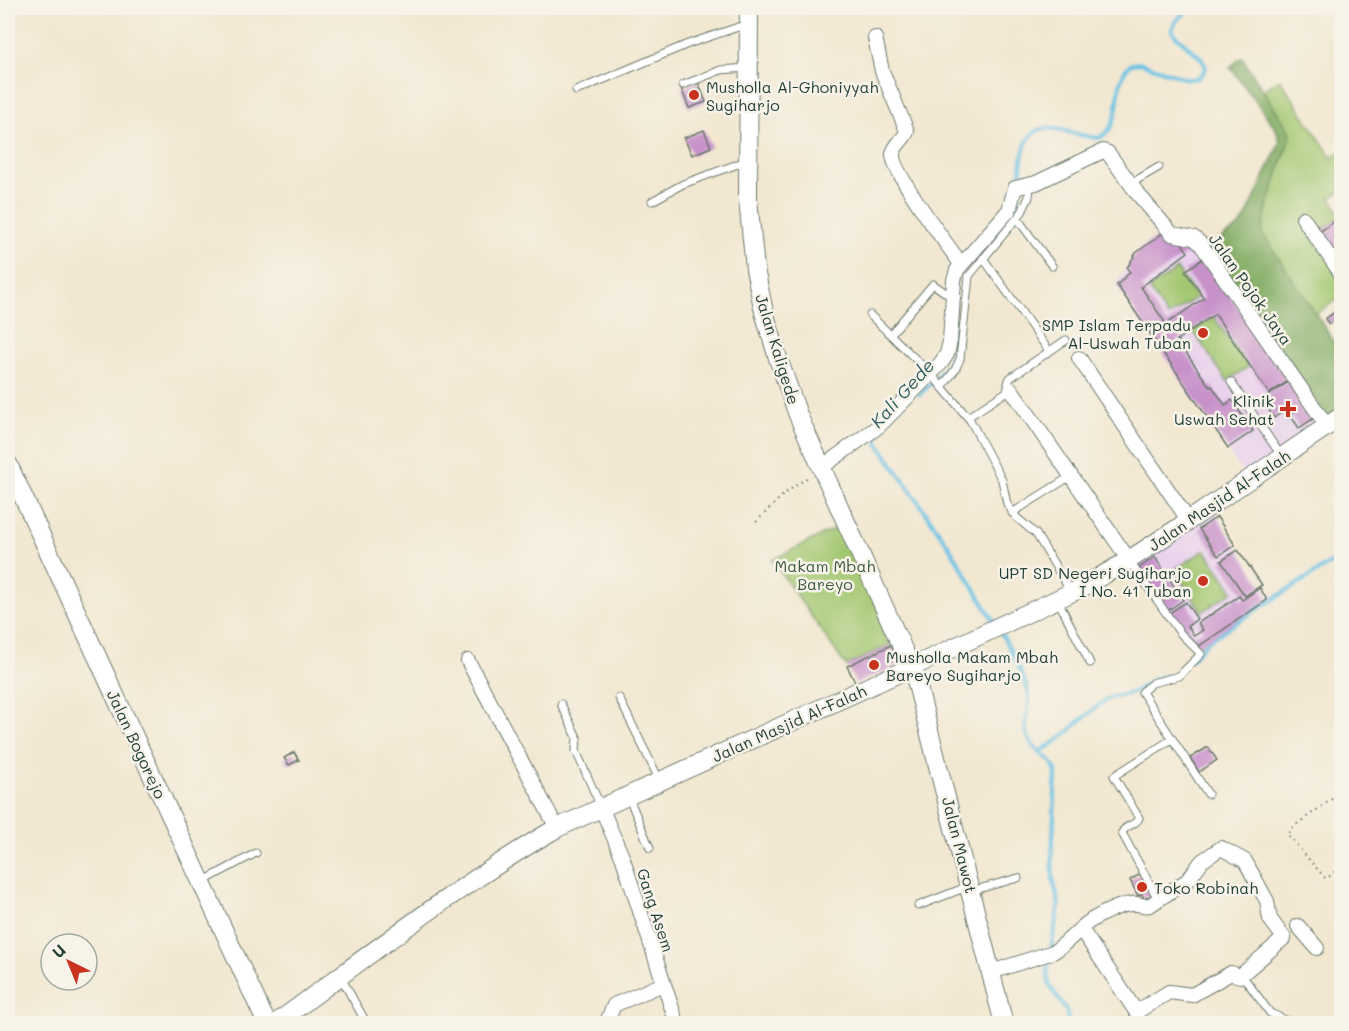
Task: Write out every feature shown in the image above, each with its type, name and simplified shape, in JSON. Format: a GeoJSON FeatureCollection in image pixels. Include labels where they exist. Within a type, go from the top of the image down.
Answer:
{"type":"FeatureCollection","features":[{"type":"Feature","properties":{"kind":"street","name":"Jalan Kaligede"},"geometry":{"type":"LineString","coordinates":[[749,16],[748,207],[764,312],[790,395],[912,667]]}},
{"type":"Feature","properties":{"kind":"street"},"geometry":{"type":"LineString","coordinates":[[875,38],[882,71],[907,131],[893,152],[895,162],[916,201],[961,264]]}},
{"type":"Feature","properties":{"kind":"street","name":"Jalan Pojok Jaya"},"geometry":{"type":"LineString","coordinates":[[1025,186],[1104,151],[1108,153],[1130,184],[1172,234],[1192,238],[1200,243],[1334,421]]}},
{"type":"Feature","properties":{"kind":"street"},"geometry":{"type":"LineString","coordinates":[[822,467],[879,426],[936,380],[948,350],[955,276],[961,264],[1009,210],[1014,191],[1025,186]]}},
{"type":"Feature","properties":{"kind":"street"},"geometry":{"type":"LineString","coordinates":[[1303,218],[1336,256],[1341,275]]}},
{"type":"Feature","properties":{"kind":"street"},"geometry":{"type":"LineString","coordinates":[[1079,358],[1189,521]]}},
{"type":"Feature","properties":{"kind":"street"},"geometry":{"type":"LineString","coordinates":[[1011,389],[1129,560]]}},
{"type":"Feature","properties":{"kind":"street","name":"Jalan Masjid Al-Falah"},"geometry":{"type":"LineString","coordinates":[[275,1023],[457,892],[557,828],[1064,596],[1129,560],[1334,421]]}},
{"type":"Feature","properties":{"kind":"street","name":"Jalan Bogorejo"},"geometry":{"type":"LineString","coordinates":[[9,473],[267,1023]]}},
{"type":"Feature","properties":{"kind":"street"},"geometry":{"type":"LineString","coordinates":[[468,661],[557,828]]}},
{"type":"Feature","properties":{"kind":"street","name":"Jalan Mawot"},"geometry":{"type":"LineString","coordinates":[[912,667],[942,773],[1004,1023]]}},
{"type":"Feature","properties":{"kind":"street","name":"Gang Asem"},"geometry":{"type":"LineString","coordinates":[[601,807],[623,859],[677,1023]]}},
{"type":"Feature","properties":{"kind":"street"},"geometry":{"type":"LineString","coordinates":[[991,972],[1049,954],[1094,918],[1119,907],[1132,903],[1146,906],[1187,881],[1203,860],[1222,848],[1245,861],[1267,901],[1270,919],[1284,938]]}},
{"type":"Feature","properties":{"kind":"street"},"geometry":{"type":"LineString","coordinates":[[1081,929],[1136,1011],[1140,1011],[1169,992],[1192,995],[1231,973],[1242,975],[1300,924],[1317,948]]}},
{"type":"Feature","properties":{"kind":"street"},"geometry":{"type":"LineString","coordinates":[[606,1023],[614,1005],[663,984]]}},
{"type":"Feature","properties":{"kind":"lane"},"geometry":{"type":"LineString","coordinates":[[576,91],[709,36],[749,16]]}},
{"type":"Feature","properties":{"kind":"lane"},"geometry":{"type":"LineString","coordinates":[[683,85],[721,70],[748,68]]}},
{"type":"Feature","properties":{"kind":"lane"},"geometry":{"type":"LineString","coordinates":[[652,201],[691,181],[747,160]]}},
{"type":"Feature","properties":{"kind":"lane"},"geometry":{"type":"LineString","coordinates":[[1130,184],[1159,167]]}},
{"type":"Feature","properties":{"kind":"lane"},"geometry":{"type":"LineString","coordinates":[[936,380],[955,370],[960,359],[970,274],[1017,218],[1028,200],[1025,186]]}},
{"type":"Feature","properties":{"kind":"lane"},"geometry":{"type":"LineString","coordinates":[[1017,218],[1052,266]]}},
{"type":"Feature","properties":{"kind":"lane"},"geometry":{"type":"LineString","coordinates":[[983,258],[1049,351]]}},
{"type":"Feature","properties":{"kind":"lane"},"geometry":{"type":"LineString","coordinates":[[891,334],[933,284],[953,298]]}},
{"type":"Feature","properties":{"kind":"lane"},"geometry":{"type":"LineString","coordinates":[[870,315],[936,380],[968,417],[1002,478],[1006,501],[1012,513],[1036,534],[1064,596],[1090,663]]}},
{"type":"Feature","properties":{"kind":"lane"},"geometry":{"type":"LineString","coordinates":[[968,417],[1011,389],[1008,383],[1010,378],[1066,340]]}},
{"type":"Feature","properties":{"kind":"lane"},"geometry":{"type":"LineString","coordinates":[[1231,382],[1283,457]]}},
{"type":"Feature","properties":{"kind":"lane"},"geometry":{"type":"LineString","coordinates":[[1012,513],[1071,476]]}},
{"type":"Feature","properties":{"kind":"lane"},"geometry":{"type":"LineString","coordinates":[[1129,560],[1177,630],[1202,655],[1179,676],[1154,682],[1142,692],[1208,794]]}},
{"type":"Feature","properties":{"kind":"lane"},"geometry":{"type":"LineString","coordinates":[[619,698],[660,781]]}},
{"type":"Feature","properties":{"kind":"lane"},"geometry":{"type":"LineString","coordinates":[[561,704],[577,736],[576,751],[601,807]]}},
{"type":"Feature","properties":{"kind":"lane"},"geometry":{"type":"LineString","coordinates":[[1158,899],[1122,833],[1124,829],[1138,821],[1138,817],[1114,776],[1172,739]]}},
{"type":"Feature","properties":{"kind":"lane"},"geometry":{"type":"LineString","coordinates":[[628,795],[650,848]]}},
{"type":"Feature","properties":{"kind":"lane"},"geometry":{"type":"LineString","coordinates":[[201,882],[255,854]]}},
{"type":"Feature","properties":{"kind":"lane"},"geometry":{"type":"LineString","coordinates":[[918,906],[971,889],[1018,878]]}},
{"type":"Feature","properties":{"kind":"lane"},"geometry":{"type":"LineString","coordinates":[[1242,975],[1270,1013],[1295,1023]]}},
{"type":"Feature","properties":{"kind":"lane"},"geometry":{"type":"LineString","coordinates":[[340,976],[367,1023]]}},
{"type":"Feature","properties":{"kind":"path"},"geometry":{"type":"LineString","coordinates":[[756,522],[784,494],[822,467]]}},
{"type":"Feature","properties":{"kind":"path"},"geometry":{"type":"LineString","coordinates":[[1341,792],[1287,833],[1306,859],[1325,878],[1328,878],[1341,865]]}},
{"type":"Feature","properties":{"kind":"shaded area","name":"SMP Islam Terpadu Al-Uswah Tuban"},"geometry":{"type":"Polygon","coordinates":[[[1164,231],[1171,241],[1194,242],[1319,424],[1244,475],[1116,285],[1135,253],[1164,231]]]}},
{"type":"Feature","properties":{"kind":"shaded area","name":"UPT SD Negeri Sugiharjo I No. 41 Tuban"},"geometry":{"type":"Polygon","coordinates":[[[1214,511],[1271,598],[1207,639],[1200,646],[1191,640],[1168,613],[1135,563],[1214,511]]]}},
{"type":"Feature","properties":{"kind":"green space"},"geometry":{"type":"Polygon","coordinates":[[[1242,57],[1291,134],[1267,207],[1262,233],[1341,352],[1341,409],[1327,418],[1208,247],[1237,228],[1245,219],[1280,142],[1276,129],[1230,67],[1242,57]]]}},
{"type":"Feature","properties":{"kind":"green space"},"geometry":{"type":"Polygon","coordinates":[[[1280,79],[1332,158],[1341,152],[1341,190],[1331,198],[1341,216],[1318,233],[1341,268],[1341,297],[1316,314],[1261,233],[1267,207],[1290,138],[1289,130],[1263,90],[1280,79]]]}},
{"type":"Feature","properties":{"kind":"green space"},"geometry":{"type":"Polygon","coordinates":[[[1177,269],[1197,297],[1168,317],[1149,289],[1177,269]]]}},
{"type":"Feature","properties":{"kind":"green space"},"geometry":{"type":"Polygon","coordinates":[[[1214,317],[1248,367],[1227,381],[1193,331],[1214,317]]]}},
{"type":"Feature","properties":{"kind":"green space","name":"Makam Mbah Bareyo"},"geometry":{"type":"Polygon","coordinates":[[[842,525],[895,643],[846,666],[772,560],[842,525]]]}},
{"type":"Feature","properties":{"kind":"green space"},"geometry":{"type":"Polygon","coordinates":[[[1205,550],[1233,591],[1202,612],[1174,570],[1205,550]]]}},
{"type":"Feature","properties":{"kind":"building","name":"Musholla Al-Ghoniyyah Sugiharjo"},"geometry":{"type":"Polygon","coordinates":[[[698,82],[706,102],[689,108],[681,88],[698,82]]]}},
{"type":"Feature","properties":{"kind":"building"},"geometry":{"type":"Polygon","coordinates":[[[704,130],[711,147],[692,155],[684,138],[704,130]]]}},
{"type":"Feature","properties":{"kind":"building"},"geometry":{"type":"Polygon","coordinates":[[[1341,217],[1341,247],[1332,254],[1318,233],[1341,217]]]}},
{"type":"Feature","properties":{"kind":"building"},"geometry":{"type":"Polygon","coordinates":[[[1164,232],[1171,241],[1181,242],[1188,252],[1141,287],[1166,324],[1204,298],[1185,271],[1204,258],[1288,381],[1269,394],[1215,314],[1177,340],[1225,405],[1232,400],[1253,431],[1228,448],[1117,285],[1130,272],[1127,268],[1136,253],[1164,232]]]}},
{"type":"Feature","properties":{"kind":"building"},"geometry":{"type":"Polygon","coordinates":[[[1341,308],[1341,316],[1329,324],[1325,319],[1341,308]]]}},
{"type":"Feature","properties":{"kind":"building"},"geometry":{"type":"Polygon","coordinates":[[[1288,382],[1314,418],[1299,428],[1290,415],[1293,413],[1289,407],[1274,418],[1262,400],[1288,382]]]}},
{"type":"Feature","properties":{"kind":"building"},"geometry":{"type":"Polygon","coordinates":[[[1217,517],[1235,545],[1218,556],[1199,529],[1217,517]]]}},
{"type":"Feature","properties":{"kind":"building"},"geometry":{"type":"Polygon","coordinates":[[[1238,550],[1262,585],[1245,596],[1221,561],[1238,550]]]}},
{"type":"Feature","properties":{"kind":"building"},"geometry":{"type":"Polygon","coordinates":[[[1155,557],[1183,600],[1167,611],[1139,568],[1155,557]]]}},
{"type":"Feature","properties":{"kind":"building"},"geometry":{"type":"Polygon","coordinates":[[[1260,588],[1267,600],[1199,646],[1181,630],[1169,613],[1186,602],[1197,619],[1188,626],[1194,636],[1203,630],[1198,623],[1239,596],[1242,600],[1260,588]]]}},
{"type":"Feature","properties":{"kind":"building","name":"Musholla Makam Mbah Bareyo Sugiharjo"},"geometry":{"type":"Polygon","coordinates":[[[891,645],[900,664],[856,684],[847,666],[891,645]]]}},
{"type":"Feature","properties":{"kind":"building"},"geometry":{"type":"Polygon","coordinates":[[[1208,747],[1217,760],[1199,772],[1190,758],[1208,747]]]}},
{"type":"Feature","properties":{"kind":"building"},"geometry":{"type":"Polygon","coordinates":[[[294,752],[299,760],[289,765],[284,758],[294,752]]]}},
{"type":"Feature","properties":{"kind":"building","name":"Toko Robinah"},"geometry":{"type":"Polygon","coordinates":[[[1142,873],[1153,895],[1144,899],[1142,894],[1138,896],[1130,880],[1142,873]]]}},
{"type":"Feature","properties":{"kind":"waterway","name":"Kali Gede"},"geometry":{"type":"LineString","coordinates":[[1020,183],[1023,154],[1030,137],[1036,131],[1045,128],[1056,129],[1099,138],[1108,131],[1116,113],[1124,72],[1131,64],[1141,63],[1187,79],[1197,78],[1203,73],[1206,67],[1201,58],[1172,30],[1175,22],[1190,8]]}},
{"type":"Feature","properties":{"kind":"waterway","name":"Kali Gede"},"geometry":{"type":"LineString","coordinates":[[1014,212],[1019,194]]}},
{"type":"Feature","properties":{"kind":"waterway","name":"Kali Gede"},"geometry":{"type":"LineString","coordinates":[[919,395],[946,366],[954,350],[957,329]]}},
{"type":"Feature","properties":{"kind":"waterway","name":"Kali Gede"},"geometry":{"type":"LineString","coordinates":[[879,433],[878,443],[950,548],[994,621]]}},
{"type":"Feature","properties":{"kind":"waterway"},"geometry":{"type":"LineString","coordinates":[[1192,659],[1209,640],[1342,556]]}},
{"type":"Feature","properties":{"kind":"waterway","name":"Kali Gede"},"geometry":{"type":"LineString","coordinates":[[1001,633],[1018,665],[1028,691],[1026,728],[1029,739],[1035,748],[1051,762],[1056,771],[1052,860],[1059,905],[1051,948]]}},
{"type":"Feature","properties":{"kind":"waterway"},"geometry":{"type":"LineString","coordinates":[[1039,752],[1057,741],[1106,700],[1133,692],[1154,679],[1167,676]]}},
{"type":"Feature","properties":{"kind":"waterway","name":"Kali Gede"},"geometry":{"type":"LineString","coordinates":[[1049,958],[1048,980],[1067,1013],[1067,1024]]}},
{"type":"Feature","properties":{"kind":"place","name":"Musholla Al-Ghoniyyah Sugiharjo"},"geometry":{"type":"Point","coordinates":[694,95]}},
{"type":"Feature","properties":{"kind":"place","name":"SMP Islam Terpadu Al-Uswah Tuban"},"geometry":{"type":"Point","coordinates":[1203,333]}},
{"type":"Feature","properties":{"kind":"place","name":"Klinik Uswah Sehat"},"geometry":{"type":"Point","coordinates":[1288,409]}},
{"type":"Feature","properties":{"kind":"place","name":"UPT SD Negeri Sugiharjo I No. 41 Tuban"},"geometry":{"type":"Point","coordinates":[1203,581]}},
{"type":"Feature","properties":{"kind":"place","name":"Musholla Makam Mbah Bareyo Sugiharjo"},"geometry":{"type":"Point","coordinates":[874,665]}},
{"type":"Feature","properties":{"kind":"place","name":"Toko Robinah"},"geometry":{"type":"Point","coordinates":[1142,887]}}]}
